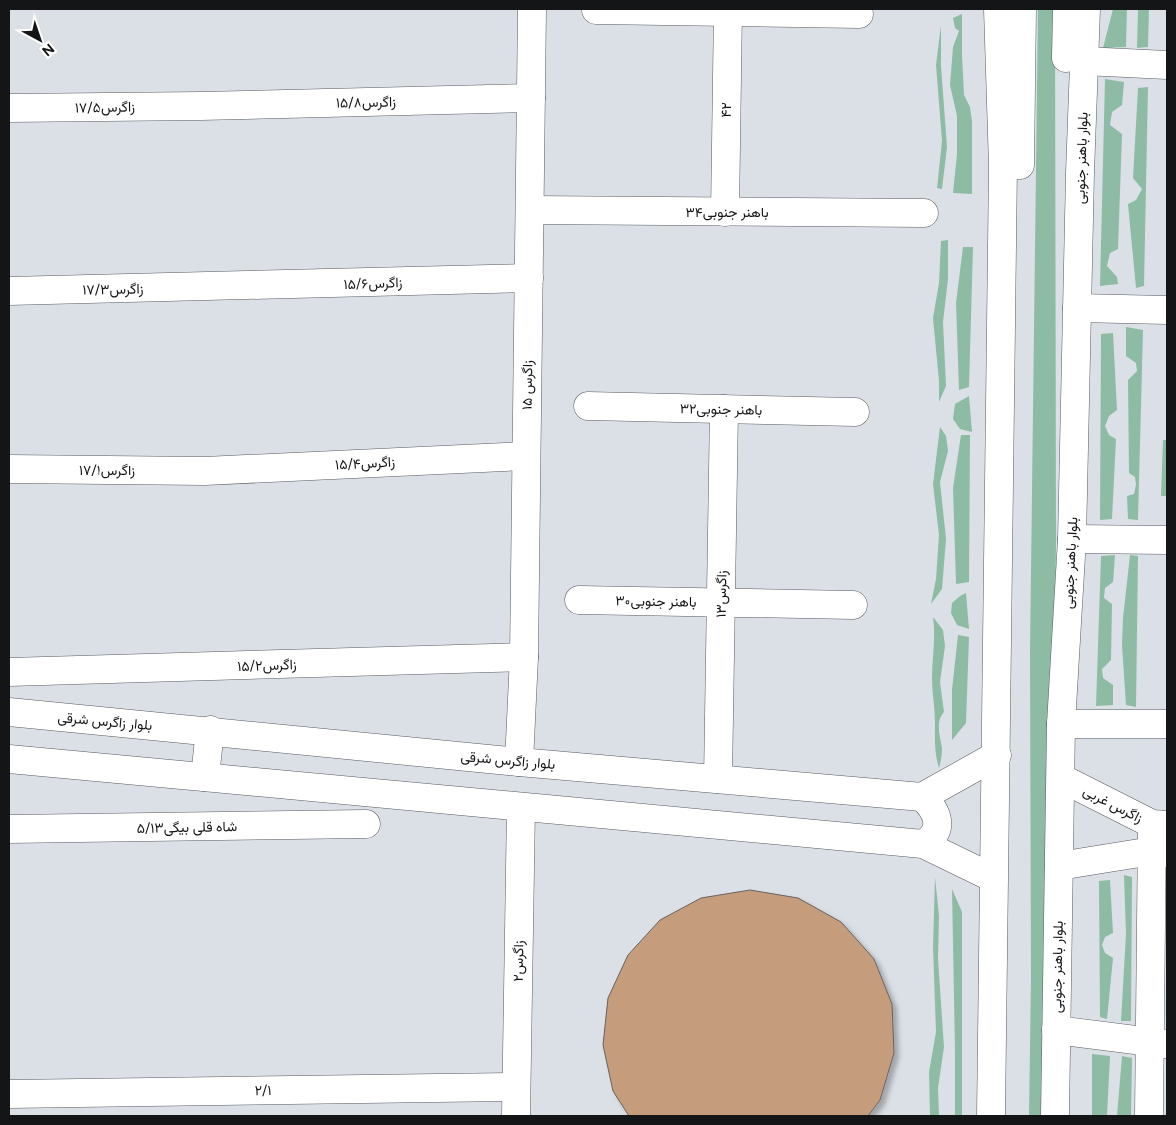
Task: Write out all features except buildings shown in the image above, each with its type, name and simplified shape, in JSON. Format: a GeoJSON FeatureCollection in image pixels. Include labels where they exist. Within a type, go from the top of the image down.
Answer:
{"type":"FeatureCollection","features":[{"type":"Feature","properties":{"kind":"street","name":"زاگرس ۱۵"},"geometry":{"type":"LineString","coordinates":[[519,762],[524,658],[532,9]]}},
{"type":"Feature","properties":{"kind":"street"},"geometry":{"type":"LineString","coordinates":[[991,1116],[1003,166],[998,9]]}},
{"type":"Feature","properties":{"kind":"street"},"geometry":{"type":"LineString","coordinates":[[1000,378],[1017,250],[1022,120],[1022,9]]}},
{"type":"Feature","properties":{"kind":"street"},"geometry":{"type":"LineString","coordinates":[[1067,9],[1065,88],[1076,376]]}},
{"type":"Feature","properties":{"kind":"street","name":"بلوار باهنر جنوبی"},"geometry":{"type":"LineString","coordinates":[[1055,1116],[1061,724],[1072,538],[1086,9]]}},
{"type":"Feature","properties":{"kind":"street"},"geometry":{"type":"LineString","coordinates":[[596,10],[728,10],[859,14]]}},
{"type":"Feature","properties":{"kind":"street","name":"۴۲"},"geometry":{"type":"LineString","coordinates":[[725,212],[728,10]]}},
{"type":"Feature","properties":{"kind":"street"},"geometry":{"type":"LineString","coordinates":[[1084,61],[1167,65]]}},
{"type":"Feature","properties":{"kind":"street","name":"زاگرس۱۵/۸"},"geometry":{"type":"LineString","coordinates":[[201,106],[531,98]]}},
{"type":"Feature","properties":{"kind":"street","name":"زاگرس۱۷/۵"},"geometry":{"type":"LineString","coordinates":[[9,108],[201,106]]}},
{"type":"Feature","properties":{"kind":"street","name":"باهنر جنوبی۳۴"},"geometry":{"type":"LineString","coordinates":[[530,210],[924,213]]}},
{"type":"Feature","properties":{"kind":"street","name":"زاگرس۱۵/۶"},"geometry":{"type":"LineString","coordinates":[[218,287],[529,278]]}},
{"type":"Feature","properties":{"kind":"street","name":"زاگرس۱۷/۳"},"geometry":{"type":"LineString","coordinates":[[9,291],[218,287]]}},
{"type":"Feature","properties":{"kind":"street"},"geometry":{"type":"LineString","coordinates":[[1077,308],[1167,310]]}},
{"type":"Feature","properties":{"kind":"street","name":"باهنر جنوبی۳۲"},"geometry":{"type":"LineString","coordinates":[[588,406],[855,412]]}},
{"type":"Feature","properties":{"kind":"street","name":"زاگرس۱۳"},"geometry":{"type":"LineString","coordinates":[[718,779],[724,409]]}},
{"type":"Feature","properties":{"kind":"street","name":"زاگرس۱۵/۴"},"geometry":{"type":"LineString","coordinates":[[205,471],[526,456]]}},
{"type":"Feature","properties":{"kind":"street","name":"زاگرس۱۷/۱"},"geometry":{"type":"LineString","coordinates":[[9,470],[205,471]]}},
{"type":"Feature","properties":{"kind":"street"},"geometry":{"type":"LineString","coordinates":[[1072,538],[1167,540]]}},
{"type":"Feature","properties":{"kind":"street","name":"باهنر جنوبی۳۰"},"geometry":{"type":"LineString","coordinates":[[579,600],[853,605]]}},
{"type":"Feature","properties":{"kind":"street","name":"زاگرس۱۵/۲"},"geometry":{"type":"LineString","coordinates":[[9,672],[524,658]]}},
{"type":"Feature","properties":{"kind":"street","name":"بلوار زاگرس شرقی"},"geometry":{"type":"LineString","coordinates":[[9,712],[210,730],[519,762],[922,797]]}},
{"type":"Feature","properties":{"kind":"street"},"geometry":{"type":"LineString","coordinates":[[1061,724],[1167,724]]}},
{"type":"Feature","properties":{"kind":"street"},"geometry":{"type":"LineString","coordinates":[[205,777],[210,730]]}},
{"type":"Feature","properties":{"kind":"street"},"geometry":{"type":"LineString","coordinates":[[923,844],[933,836],[937,825],[937,818],[932,807],[922,797],[997,756]]}},
{"type":"Feature","properties":{"kind":"street"},"geometry":{"type":"LineString","coordinates":[[9,758],[923,844],[993,878]]}},
{"type":"Feature","properties":{"kind":"street","name":"زاگرس غربی"},"geometry":{"type":"LineString","coordinates":[[1060,778],[1160,825]]}},
{"type":"Feature","properties":{"kind":"street","name":"زاگرس۲"},"geometry":{"type":"LineString","coordinates":[[516,1116],[521,807]]}},
{"type":"Feature","properties":{"kind":"street","name":"شاه قلی بیگی۵/۱۳"},"geometry":{"type":"LineString","coordinates":[[9,829],[366,824]]}},
{"type":"Feature","properties":{"kind":"street"},"geometry":{"type":"LineString","coordinates":[[1150,1116],[1159,1043],[1160,825]]}},
{"type":"Feature","properties":{"kind":"street"},"geometry":{"type":"LineString","coordinates":[[1059,866],[1160,852]]}},
{"type":"Feature","properties":{"kind":"street"},"geometry":{"type":"LineString","coordinates":[[1056,1030],[1159,1043]]}},
{"type":"Feature","properties":{"kind":"street","name":"۲/۱"},"geometry":{"type":"LineString","coordinates":[[9,1094],[516,1087]]}},
{"type":"Feature","properties":{"kind":"green space"},"geometry":{"type":"Polygon","coordinates":[[[1038,9],[1055,9],[1056,544],[1049,1116],[1029,1116],[1031,978],[1030,653],[1038,9]]]}},
{"type":"Feature","properties":{"kind":"green space"},"geometry":{"type":"Polygon","coordinates":[[[1113,9],[1127,9],[1126,47],[1103,48],[1113,9]]]}},
{"type":"Feature","properties":{"kind":"green space"},"geometry":{"type":"Polygon","coordinates":[[[1138,9],[1149,9],[1148,47],[1137,48],[1138,9]]]}},
{"type":"Feature","properties":{"kind":"green space"},"geometry":{"type":"Polygon","coordinates":[[[962,14],[964,95],[970,107],[972,122],[972,194],[953,193],[957,154],[957,116],[950,85],[953,47],[959,31],[955,28],[953,18],[962,14]]]}},
{"type":"Feature","properties":{"kind":"green space"},"geometry":{"type":"Polygon","coordinates":[[[941,25],[941,66],[947,147],[942,189],[937,188],[942,141],[936,65],[941,25]]]}},
{"type":"Feature","properties":{"kind":"green space"},"geometry":{"type":"Polygon","coordinates":[[[1105,79],[1124,82],[1122,105],[1112,112],[1110,125],[1122,134],[1118,249],[1110,253],[1107,266],[1117,277],[1118,284],[1100,286],[1105,79]]]}},
{"type":"Feature","properties":{"kind":"green space"},"geometry":{"type":"Polygon","coordinates":[[[1148,87],[1144,286],[1136,288],[1128,204],[1136,200],[1142,189],[1133,178],[1138,88],[1148,87]]]}},
{"type":"Feature","properties":{"kind":"green space"},"geometry":{"type":"Polygon","coordinates":[[[948,240],[948,279],[943,322],[946,386],[939,402],[933,318],[939,283],[941,241],[948,240]]]}},
{"type":"Feature","properties":{"kind":"green space"},"geometry":{"type":"Polygon","coordinates":[[[963,247],[973,247],[969,387],[959,390],[956,303],[963,247]]]}},
{"type":"Feature","properties":{"kind":"green space"},"geometry":{"type":"Polygon","coordinates":[[[1126,327],[1143,330],[1138,520],[1128,519],[1127,496],[1134,494],[1136,485],[1135,477],[1129,473],[1128,380],[1137,371],[1136,363],[1126,356],[1126,327]]]}},
{"type":"Feature","properties":{"kind":"green space"},"geometry":{"type":"Polygon","coordinates":[[[1113,333],[1117,410],[1109,416],[1105,426],[1109,435],[1116,439],[1112,519],[1100,520],[1101,334],[1113,333]]]}},
{"type":"Feature","properties":{"kind":"green space"},"geometry":{"type":"Polygon","coordinates":[[[969,396],[972,432],[960,429],[953,419],[955,404],[969,396]]]}},
{"type":"Feature","properties":{"kind":"green space"},"geometry":{"type":"Polygon","coordinates":[[[940,427],[946,436],[948,451],[940,482],[946,539],[942,589],[931,604],[936,579],[939,535],[933,484],[940,427]]]}},
{"type":"Feature","properties":{"kind":"green space"},"geometry":{"type":"Polygon","coordinates":[[[961,435],[970,435],[969,582],[956,584],[953,488],[961,435]]]}},
{"type":"Feature","properties":{"kind":"green space"},"geometry":{"type":"Polygon","coordinates":[[[1163,440],[1167,440],[1167,496],[1161,496],[1163,440]]]}},
{"type":"Feature","properties":{"kind":"green space"},"geometry":{"type":"Polygon","coordinates":[[[1115,555],[1113,582],[1105,588],[1104,598],[1112,604],[1111,660],[1102,669],[1103,678],[1113,685],[1113,705],[1096,706],[1101,556],[1115,555]]]}},
{"type":"Feature","properties":{"kind":"green space"},"geometry":{"type":"Polygon","coordinates":[[[1130,555],[1138,556],[1136,707],[1126,705],[1122,645],[1130,555]]]}},
{"type":"Feature","properties":{"kind":"green space"},"geometry":{"type":"Polygon","coordinates":[[[966,593],[969,629],[957,625],[951,613],[952,603],[966,593]]]}},
{"type":"Feature","properties":{"kind":"green space"},"geometry":{"type":"Polygon","coordinates":[[[933,617],[943,630],[945,646],[940,682],[944,712],[939,725],[942,748],[939,768],[935,740],[932,684],[933,617]]]}},
{"type":"Feature","properties":{"kind":"green space"},"geometry":{"type":"Polygon","coordinates":[[[958,635],[969,637],[966,723],[952,740],[952,690],[958,635]]]}},
{"type":"Feature","properties":{"kind":"green space"},"geometry":{"type":"Polygon","coordinates":[[[1124,875],[1132,877],[1131,1021],[1121,1021],[1126,934],[1124,875]]]}},
{"type":"Feature","properties":{"kind":"green space"},"geometry":{"type":"Polygon","coordinates":[[[935,877],[939,916],[938,959],[944,1047],[938,1088],[939,1116],[930,1116],[929,1072],[936,1032],[933,947],[935,877]]]}},
{"type":"Feature","properties":{"kind":"green space"},"geometry":{"type":"Polygon","coordinates":[[[1110,880],[1113,933],[1105,937],[1102,945],[1105,953],[1113,958],[1107,1019],[1100,1017],[1099,881],[1110,880]]]}},
{"type":"Feature","properties":{"kind":"green space"},"geometry":{"type":"Polygon","coordinates":[[[952,889],[962,912],[962,1116],[955,1116],[952,889]]]}},
{"type":"Feature","properties":{"kind":"green space"},"geometry":{"type":"Polygon","coordinates":[[[1092,1054],[1110,1056],[1107,1116],[1092,1116],[1092,1054]]]}},
{"type":"Feature","properties":{"kind":"green space"},"geometry":{"type":"Polygon","coordinates":[[[1122,1056],[1132,1058],[1131,1116],[1117,1116],[1122,1056]]]}}]}
